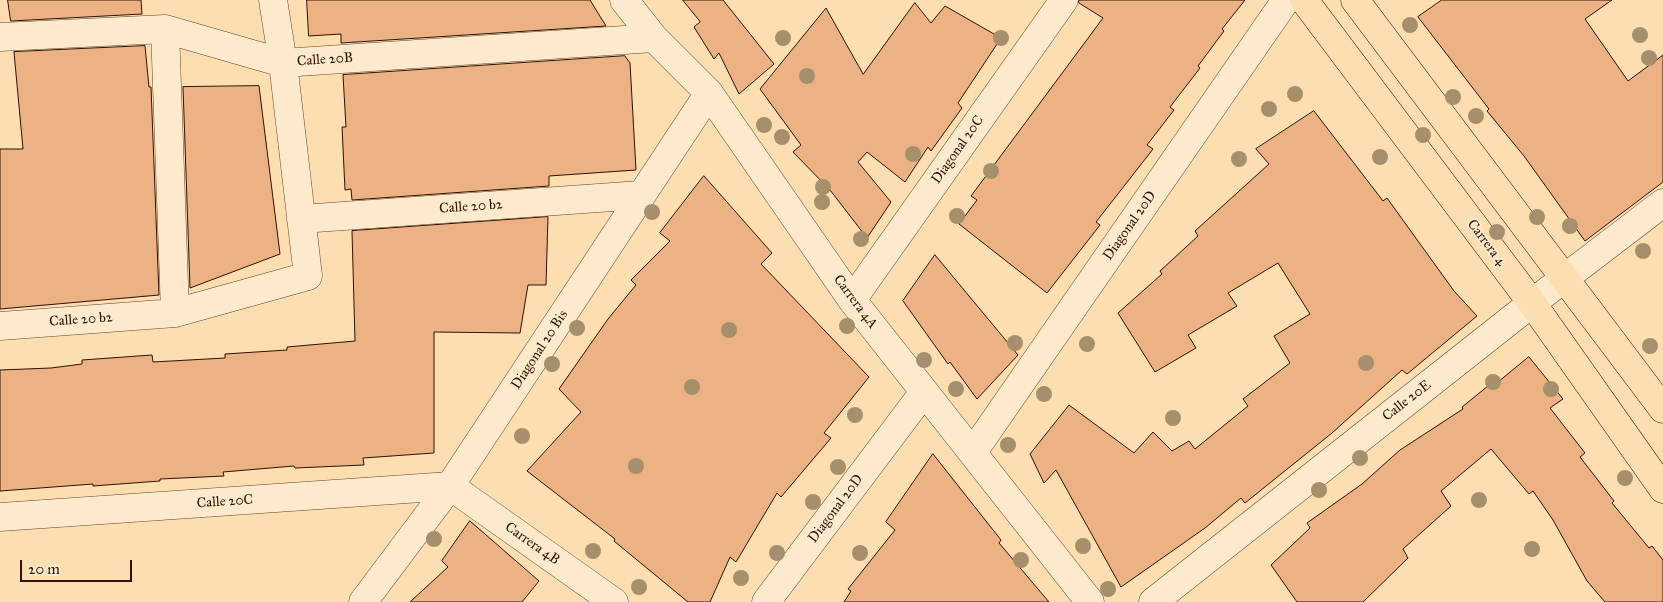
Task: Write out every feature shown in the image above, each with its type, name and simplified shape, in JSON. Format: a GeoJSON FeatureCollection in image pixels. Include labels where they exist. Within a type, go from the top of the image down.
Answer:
{"type":"FeatureCollection","features":[{"type":"Feature","properties":{"kind":"main road","name":"Carrera 4"},"geometry":{"type":"LineString","coordinates":[[1304,0],[1532,303],[1663,489]]}},
{"type":"Feature","properties":{"kind":"main road"},"geometry":{"type":"LineString","coordinates":[[1355,0],[1663,409]]}},
{"type":"Feature","properties":{"kind":"street"},"geometry":{"type":"LineString","coordinates":[[273,0],[284,63],[301,219]]}},
{"type":"Feature","properties":{"kind":"street","name":"Carrera 4A"},"geometry":{"type":"LineString","coordinates":[[624,0],[654,38],[709,93],[852,300],[1090,602]]}},
{"type":"Feature","properties":{"kind":"street","name":"Diagonal 20C"},"geometry":{"type":"LineString","coordinates":[[852,300],[1064,0]]}},
{"type":"Feature","properties":{"kind":"street","name":"Diagonal 20D"},"geometry":{"type":"LineString","coordinates":[[973,452],[1286,0]]}},
{"type":"Feature","properties":{"kind":"street"},"geometry":{"type":"LineString","coordinates":[[165,29],[175,312]]}},
{"type":"Feature","properties":{"kind":"street","name":"Calle 20B"},"geometry":{"type":"LineString","coordinates":[[0,38],[165,29],[284,63],[654,38]]}},
{"type":"Feature","properties":{"kind":"street","name":"Diagonal 20 Bis"},"geometry":{"type":"LineString","coordinates":[[364,602],[450,486],[709,93]]}},
{"type":"Feature","properties":{"kind":"street","name":"Calle 20 b2"},"geometry":{"type":"LineString","coordinates":[[0,326],[175,312],[308,276],[301,219],[641,195]]}},
{"type":"Feature","properties":{"kind":"street","name":"Calle 20E"},"geometry":{"type":"LineString","coordinates":[[1153,602],[1532,303],[1663,203]]}},
{"type":"Feature","properties":{"kind":"street","name":"Diagonal 20D"},"geometry":{"type":"LineString","coordinates":[[766,602],[924,392]]}},
{"type":"Feature","properties":{"kind":"street","name":"Calle 20C"},"geometry":{"type":"LineString","coordinates":[[0,517],[450,486]]}},
{"type":"Feature","properties":{"kind":"street","name":"Carrera 4B"},"geometry":{"type":"LineString","coordinates":[[450,486],[614,602]]}},
{"type":"Feature","properties":{"kind":"building"},"geometry":{"type":"Polygon","coordinates":[[[8,0],[141,0],[142,14],[11,21],[8,0]]]}},
{"type":"Feature","properties":{"kind":"building"},"geometry":{"type":"Polygon","coordinates":[[[307,0],[590,0],[606,26],[341,43],[341,34],[309,36],[307,0]]]}},
{"type":"Feature","properties":{"kind":"building"},"geometry":{"type":"Polygon","coordinates":[[[683,0],[723,0],[774,64],[739,94],[719,53],[714,59],[694,27],[700,22],[683,0]]]}},
{"type":"Feature","properties":{"kind":"building"},"geometry":{"type":"Polygon","coordinates":[[[1079,0],[1245,0],[1222,29],[1224,31],[1198,66],[1200,68],[1170,107],[1174,110],[1147,145],[1153,149],[1096,222],[1100,225],[1047,293],[959,224],[977,200],[971,196],[1103,18],[1079,3],[1079,0]]]}},
{"type":"Feature","properties":{"kind":"building"},"geometry":{"type":"Polygon","coordinates":[[[1442,0],[1612,0],[1585,19],[1628,81],[1663,55],[1663,182],[1585,241],[1524,156],[1487,111],[1489,109],[1418,17],[1442,0]]]}},
{"type":"Feature","properties":{"kind":"building"},"geometry":{"type":"Polygon","coordinates":[[[915,3],[931,23],[945,6],[1001,38],[958,103],[962,108],[931,151],[928,147],[905,182],[867,152],[858,162],[891,202],[867,238],[830,190],[793,152],[801,145],[760,89],[826,8],[863,74],[915,3]]]}},
{"type":"Feature","properties":{"kind":"building"},"geometry":{"type":"Polygon","coordinates":[[[145,46],[149,87],[151,87],[159,295],[0,309],[0,149],[23,149],[14,52],[145,46]]]}},
{"type":"Feature","properties":{"kind":"building"},"geometry":{"type":"Polygon","coordinates":[[[625,56],[630,63],[636,170],[549,176],[549,186],[352,200],[351,189],[345,190],[342,127],[346,127],[343,75],[625,56]]]}},
{"type":"Feature","properties":{"kind":"building"},"geometry":{"type":"Polygon","coordinates":[[[259,86],[280,254],[190,288],[183,87],[259,86]]]}},
{"type":"Feature","properties":{"kind":"building"},"geometry":{"type":"Polygon","coordinates":[[[1314,111],[1383,201],[1387,198],[1454,291],[1477,316],[1407,374],[1402,370],[1332,433],[1245,503],[1241,498],[1205,528],[1121,587],[1056,470],[1044,483],[1030,454],[1069,405],[1134,453],[1153,432],[1172,451],[1189,441],[1195,449],[1248,406],[1243,399],[1290,363],[1274,336],[1310,314],[1278,263],[1228,293],[1237,306],[1188,335],[1196,348],[1155,372],[1118,313],[1162,274],[1160,271],[1198,236],[1195,231],[1269,164],[1256,149],[1314,111]]]}},
{"type":"Feature","properties":{"kind":"building"},"geometry":{"type":"Polygon","coordinates":[[[704,176],[772,253],[761,264],[869,377],[824,433],[831,438],[781,497],[777,493],[736,562],[730,557],[710,602],[688,602],[614,541],[615,539],[527,471],[581,412],[559,389],[608,319],[636,285],[631,280],[670,241],[660,233],[704,176]]]}},
{"type":"Feature","properties":{"kind":"building"},"geometry":{"type":"Polygon","coordinates":[[[548,217],[546,285],[528,285],[520,333],[434,332],[434,453],[363,458],[364,465],[295,468],[294,466],[223,472],[224,476],[0,491],[0,370],[51,368],[82,364],[82,360],[152,355],[153,362],[225,358],[225,354],[287,350],[287,347],[355,341],[352,231],[548,217]]]}},
{"type":"Feature","properties":{"kind":"building"},"geometry":{"type":"Polygon","coordinates":[[[935,255],[1018,355],[977,399],[950,362],[948,364],[903,301],[935,255]]]}},
{"type":"Feature","properties":{"kind":"building"},"geometry":{"type":"Polygon","coordinates":[[[1529,357],[1563,399],[1550,408],[1585,453],[1580,457],[1614,501],[1612,503],[1649,548],[1652,546],[1663,560],[1663,602],[1605,602],[1587,581],[1553,520],[1533,491],[1529,494],[1491,449],[1441,491],[1451,506],[1403,549],[1408,558],[1363,602],[1297,602],[1271,565],[1310,528],[1307,523],[1362,484],[1400,450],[1463,409],[1462,407],[1493,382],[1495,384],[1529,357]]]}},
{"type":"Feature","properties":{"kind":"building"},"geometry":{"type":"Polygon","coordinates":[[[933,454],[1001,540],[999,543],[1049,602],[844,602],[851,591],[848,589],[895,530],[886,522],[933,454]]]}},
{"type":"Feature","properties":{"kind":"building"},"geometry":{"type":"Polygon","coordinates":[[[470,521],[539,581],[522,602],[410,602],[448,567],[442,561],[470,521]]]}}]}
